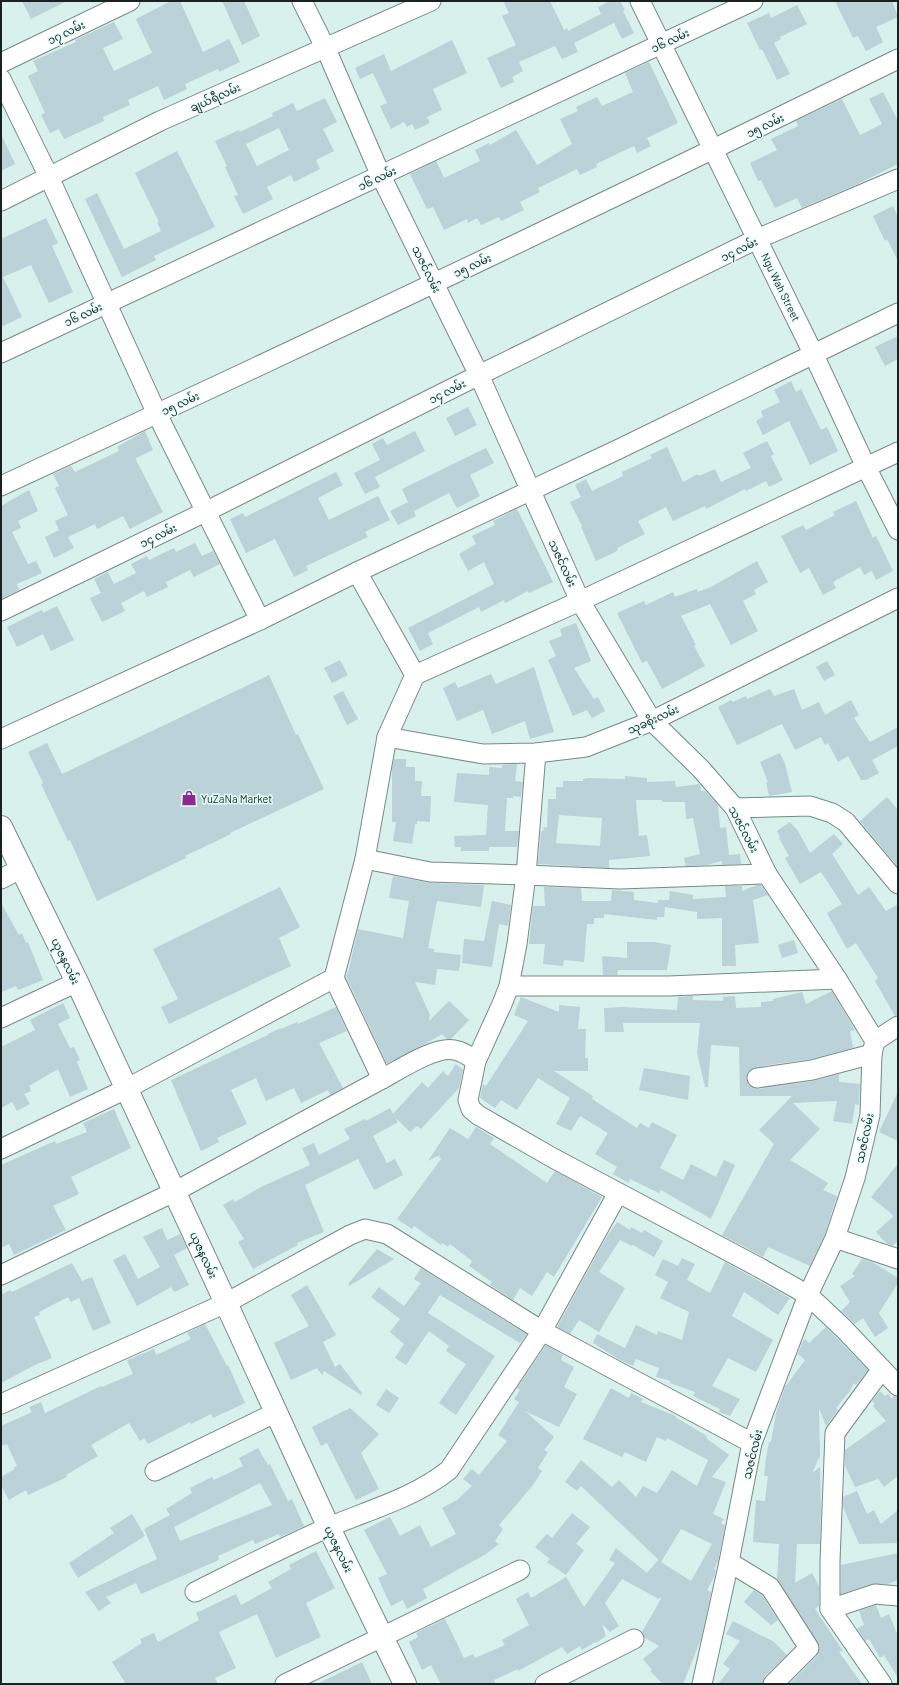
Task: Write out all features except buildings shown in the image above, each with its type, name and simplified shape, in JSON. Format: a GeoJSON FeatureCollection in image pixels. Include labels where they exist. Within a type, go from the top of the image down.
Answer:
{"type":"FeatureCollection","features":[{"type":"Feature","properties":{"kind":"street","name":"၁၇ လမ်း"},"geometry":{"type":"LineString","coordinates":[[1,64],[130,1]]}},
{"type":"Feature","properties":{"kind":"street","name":"သဇင်လမ်း"},"geometry":{"type":"LineString","coordinates":[[302,1],[326,49],[381,176],[479,375],[580,601],[652,721],[700,769],[735,808],[767,874],[837,979],[873,1048],[870,1116],[855,1178],[835,1238],[808,1294],[752,1443],[729,1562],[702,1684]]}},
{"type":"Feature","properties":{"kind":"street","name":"ချယ်ရီလမ်း"},"geometry":{"type":"LineString","coordinates":[[1,201],[160,121],[326,49],[431,1]]}},
{"type":"Feature","properties":{"kind":"street","name":"Ngu Wah Street"},"geometry":{"type":"LineString","coordinates":[[640,1],[898,530]]}},
{"type":"Feature","properties":{"kind":"street","name":"၁၆ လမ်း"},"geometry":{"type":"LineString","coordinates":[[1,353],[752,1]]}},
{"type":"Feature","properties":{"kind":"street","name":"၁၅ လမ်း"},"geometry":{"type":"LineString","coordinates":[[1,486],[434,283],[713,150],[898,59]]}},
{"type":"Feature","properties":{"kind":"street"},"geometry":{"type":"LineString","coordinates":[[1,79],[48,177],[157,414],[260,620]]}},
{"type":"Feature","properties":{"kind":"street","name":"၁၄ လမ်း"},"geometry":{"type":"LineString","coordinates":[[1,612],[757,239],[898,179]]}},
{"type":"Feature","properties":{"kind":"street"},"geometry":{"type":"LineString","coordinates":[[1,739],[260,620],[357,572],[619,449],[898,312]]}},
{"type":"Feature","properties":{"kind":"street"},"geometry":{"type":"LineString","coordinates":[[382,1079],[334,978],[365,859],[386,738],[415,675],[580,601],[898,452]]}},
{"type":"Feature","properties":{"kind":"street"},"geometry":{"type":"LineString","coordinates":[[357,572],[415,675]]}},
{"type":"Feature","properties":{"kind":"street","name":"သုခစိုးလမ်း"},"geometry":{"type":"LineString","coordinates":[[386,738],[483,754],[536,753],[586,747],[652,721],[898,598]]}},
{"type":"Feature","properties":{"kind":"street"},"geometry":{"type":"LineString","coordinates":[[536,753],[526,876],[517,944],[509,986],[476,1061],[468,1100],[471,1109],[478,1115],[618,1193],[808,1294],[844,1329],[898,1386]]}},
{"type":"Feature","properties":{"kind":"street"},"geometry":{"type":"LineString","coordinates":[[735,808],[810,806],[832,814],[846,822],[898,884]]}},
{"type":"Feature","properties":{"kind":"street","name":"ယုဇနလမ်း"},"geometry":{"type":"LineString","coordinates":[[1,827],[77,982],[277,1412],[329,1528],[405,1684]]}},
{"type":"Feature","properties":{"kind":"street"},"geometry":{"type":"LineString","coordinates":[[365,859],[430,872],[526,876],[620,879],[767,874]]}},
{"type":"Feature","properties":{"kind":"street"},"geometry":{"type":"LineString","coordinates":[[1,878],[22,868]]}},
{"type":"Feature","properties":{"kind":"street"},"geometry":{"type":"LineString","coordinates":[[1,1149],[126,1089],[334,978]]}},
{"type":"Feature","properties":{"kind":"street"},"geometry":{"type":"LineString","coordinates":[[509,986],[669,986],[837,979]]}},
{"type":"Feature","properties":{"kind":"street"},"geometry":{"type":"LineString","coordinates":[[1,1018],[77,982]]}},
{"type":"Feature","properties":{"kind":"street"},"geometry":{"type":"LineString","coordinates":[[758,1078],[812,1070],[873,1048],[898,1026]]}},
{"type":"Feature","properties":{"kind":"street"},"geometry":{"type":"LineString","coordinates":[[1,1275],[174,1192],[428,1054],[452,1049],[465,1053],[476,1061]]}},
{"type":"Feature","properties":{"kind":"street"},"geometry":{"type":"LineString","coordinates":[[195,1592],[329,1528],[419,1490],[435,1482],[449,1470],[542,1331],[618,1193]]}},
{"type":"Feature","properties":{"kind":"street"},"geometry":{"type":"LineString","coordinates":[[1,1404],[226,1303],[350,1234],[365,1229],[387,1234],[542,1331],[752,1443]]}},
{"type":"Feature","properties":{"kind":"street"},"geometry":{"type":"LineString","coordinates":[[835,1238],[898,1259]]}},
{"type":"Feature","properties":{"kind":"street"},"geometry":{"type":"LineString","coordinates":[[882,1370],[835,1433],[830,1561],[830,1609],[882,1684]]}},
{"type":"Feature","properties":{"kind":"street"},"geometry":{"type":"LineString","coordinates":[[155,1471],[277,1412]]}},
{"type":"Feature","properties":{"kind":"street"},"geometry":{"type":"LineString","coordinates":[[729,1562],[770,1587],[809,1648],[773,1684]]}},
{"type":"Feature","properties":{"kind":"street"},"geometry":{"type":"LineString","coordinates":[[285,1684],[520,1570]]}},
{"type":"Feature","properties":{"kind":"street"},"geometry":{"type":"LineString","coordinates":[[830,1609],[875,1594],[898,1596]]}},
{"type":"Feature","properties":{"kind":"street"},"geometry":{"type":"LineString","coordinates":[[545,1684],[634,1639]]}},
{"type":"Feature","properties":{"kind":"place","name":"YuZaNa Market"},"geometry":{"type":"Point","coordinates":[189,798]}}]}
